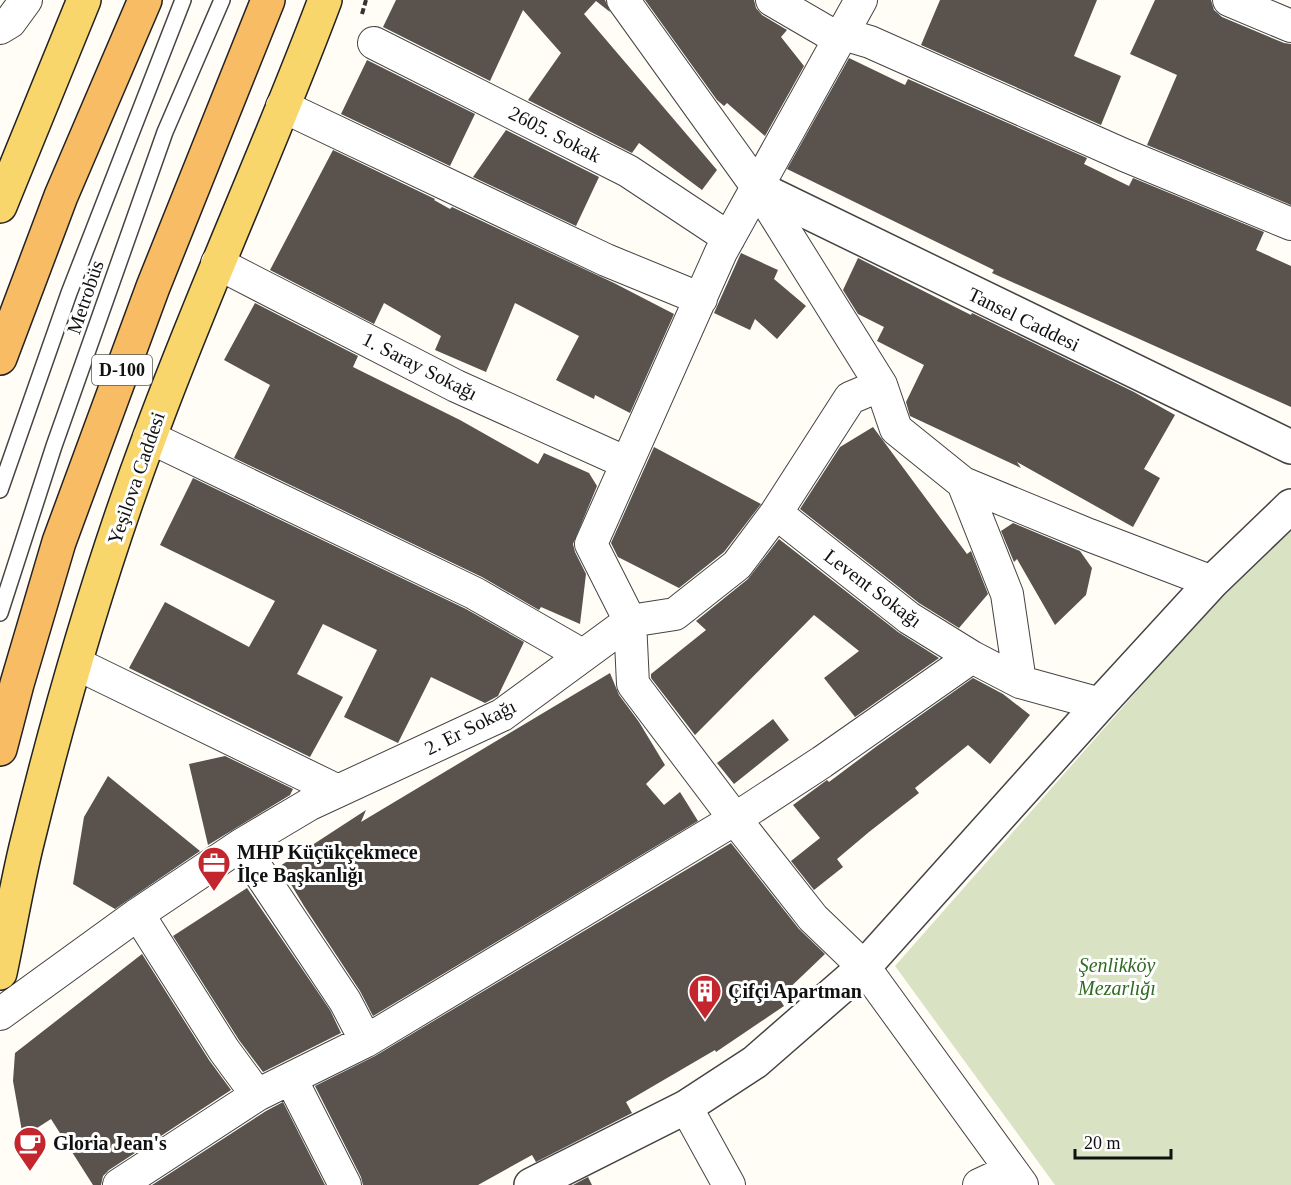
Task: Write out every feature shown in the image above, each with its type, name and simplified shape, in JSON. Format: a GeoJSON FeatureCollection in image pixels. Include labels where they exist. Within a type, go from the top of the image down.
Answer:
{"type":"FeatureCollection","features":[{"type":"Feature","properties":{"kind":"highway"},"geometry":{"type":"LineString","coordinates":[[0,358],[60,196],[145,0]]}},
{"type":"Feature","properties":{"kind":"highway","name":"D-100"},"geometry":{"type":"LineString","coordinates":[[0,749],[59,542],[153,287],[268,0]]}},
{"type":"Feature","properties":{"kind":"main road"},"geometry":{"type":"LineString","coordinates":[[0,206],[84,0]]}},
{"type":"Feature","properties":{"kind":"main road","name":"Yeşilova Caddesi"},"geometry":{"type":"LineString","coordinates":[[0,973],[26,848],[75,663],[149,437],[217,263],[325,0]]}},
{"type":"Feature","properties":{"kind":"street"},"geometry":{"type":"LineString","coordinates":[[0,28],[10,22],[26,0]]}},
{"type":"Feature","properties":{"kind":"street"},"geometry":{"type":"LineString","coordinates":[[623,0],[758,188],[881,385],[896,429],[963,483],[1212,582]]}},
{"type":"Feature","properties":{"kind":"street"},"geometry":{"type":"LineString","coordinates":[[772,0],[841,36],[870,42],[1124,155],[1291,224]]}},
{"type":"Feature","properties":{"kind":"street"},"geometry":{"type":"LineString","coordinates":[[861,0],[729,238],[591,544],[630,621],[633,684],[813,918],[864,967],[1016,1178],[979,1185]]}},
{"type":"Feature","properties":{"kind":"street"},"geometry":{"type":"LineString","coordinates":[[1229,0],[1291,26]]}},
{"type":"Feature","properties":{"kind":"street","name":"2605. Sokak"},"geometry":{"type":"LineString","coordinates":[[374,43],[628,171],[729,238]]}},
{"type":"Feature","properties":{"kind":"street"},"geometry":{"type":"LineString","coordinates":[[282,106],[606,260],[701,299]]}},
{"type":"Feature","properties":{"kind":"street","name":"Tansel Caddesi"},"geometry":{"type":"LineString","coordinates":[[758,188],[1291,447]]}},
{"type":"Feature","properties":{"kind":"street","name":"1. Saray Sokağı"},"geometry":{"type":"LineString","coordinates":[[217,263],[456,386],[627,463]]}},
{"type":"Feature","properties":{"kind":"street","name":"2. Er Sokağı"},"geometry":{"type":"LineString","coordinates":[[0,1014],[138,914],[241,845],[310,804],[502,715],[630,621],[675,614],[737,565],[777,513],[850,398],[881,385]]}},
{"type":"Feature","properties":{"kind":"street"},"geometry":{"type":"LineString","coordinates":[[149,437],[474,593],[582,655]]}},
{"type":"Feature","properties":{"kind":"street"},"geometry":{"type":"LineString","coordinates":[[963,483],[1007,594],[1020,682]]}},
{"type":"Feature","properties":{"kind":"street"},"geometry":{"type":"LineString","coordinates":[[531,1185],[686,1107],[755,1062],[864,967],[1212,582],[1291,506]]}},
{"type":"Feature","properties":{"kind":"street","name":"Levent Sokağı"},"geometry":{"type":"LineString","coordinates":[[777,513],[909,618],[972,657],[1020,682],[1100,704]]}},
{"type":"Feature","properties":{"kind":"street"},"geometry":{"type":"LineString","coordinates":[[119,1185],[257,1095],[366,1041],[735,819],[822,762],[972,657]]}},
{"type":"Feature","properties":{"kind":"street"},"geometry":{"type":"LineString","coordinates":[[75,663],[338,791]]}},
{"type":"Feature","properties":{"kind":"street"},"geometry":{"type":"LineString","coordinates":[[241,845],[345,1001],[366,1041]]}},
{"type":"Feature","properties":{"kind":"street"},"geometry":{"type":"LineString","coordinates":[[138,914],[224,1050],[257,1095]]}},
{"type":"Feature","properties":{"kind":"street"},"geometry":{"type":"LineString","coordinates":[[291,1079],[345,1185]]}},
{"type":"Feature","properties":{"kind":"street"},"geometry":{"type":"LineString","coordinates":[[686,1107],[729,1185]]}},
{"type":"Feature","properties":{"kind":"lane","name":"Metrobüs"},"geometry":{"type":"LineString","coordinates":[[0,490],[69,293],[183,0]]}},
{"type":"Feature","properties":{"kind":"lane","name":"Metrobüs"},"geometry":{"type":"LineString","coordinates":[[0,613],[54,446],[165,132],[222,0]]}},
{"type":"Feature","properties":{"kind":"green space","name":"Şenlikköy Mezarlığı"},"geometry":{"type":"Polygon","coordinates":[[[1291,516],[1291,1185],[1055,1185],[895,966],[1291,516]]]}},
{"type":"Feature","properties":{"kind":"building"},"geometry":{"type":"Polygon","coordinates":[[[396,0],[605,0],[610,12],[596,1],[584,14],[717,170],[702,190],[639,143],[632,153],[528,100],[561,53],[523,10],[490,81],[383,27],[396,0]]]}},
{"type":"Feature","properties":{"kind":"building"},"geometry":{"type":"Polygon","coordinates":[[[645,0],[754,0],[756,8],[762,15],[787,30],[781,37],[804,66],[765,136],[727,103],[724,106],[717,100],[645,0]]]}},
{"type":"Feature","properties":{"kind":"building"},"geometry":{"type":"Polygon","coordinates":[[[940,0],[1097,0],[1074,56],[1121,76],[1101,125],[921,45],[940,0]]]}},
{"type":"Feature","properties":{"kind":"building"},"geometry":{"type":"Polygon","coordinates":[[[1155,0],[1211,0],[1214,10],[1222,17],[1291,44],[1291,205],[1147,145],[1177,75],[1130,54],[1155,0]]]}},
{"type":"Feature","properties":{"kind":"building"},"geometry":{"type":"Polygon","coordinates":[[[849,58],[905,85],[908,79],[1087,158],[1084,164],[1129,186],[1133,178],[1264,232],[1256,250],[1291,266],[1291,407],[992,273],[994,270],[787,169],[849,58]]]}},
{"type":"Feature","properties":{"kind":"building"},"geometry":{"type":"Polygon","coordinates":[[[367,60],[475,114],[450,166],[341,114],[367,60]]]}},
{"type":"Feature","properties":{"kind":"building"},"geometry":{"type":"Polygon","coordinates":[[[506,130],[599,177],[576,226],[473,177],[506,130]]]}},
{"type":"Feature","properties":{"kind":"building"},"geometry":{"type":"Polygon","coordinates":[[[333,150],[435,199],[450,209],[452,207],[614,283],[674,314],[630,413],[595,395],[594,399],[556,380],[579,336],[515,303],[486,372],[435,350],[441,336],[384,303],[374,324],[270,270],[333,150]]]}},
{"type":"Feature","properties":{"kind":"building"},"geometry":{"type":"Polygon","coordinates":[[[741,253],[778,270],[774,279],[806,306],[777,339],[755,319],[750,330],[714,313],[741,253]]]}},
{"type":"Feature","properties":{"kind":"building"},"geometry":{"type":"Polygon","coordinates":[[[858,258],[971,315],[972,313],[1134,392],[1175,415],[1144,469],[1160,478],[1133,527],[1017,462],[1021,468],[910,416],[906,402],[924,365],[877,341],[884,327],[858,314],[843,290],[858,258]]]}},
{"type":"Feature","properties":{"kind":"building"},"geometry":{"type":"Polygon","coordinates":[[[255,303],[358,356],[353,367],[460,420],[538,464],[544,453],[589,473],[597,486],[573,544],[586,574],[580,624],[541,607],[539,610],[482,577],[234,458],[270,385],[224,360],[255,303]]]}},
{"type":"Feature","properties":{"kind":"building"},"geometry":{"type":"Polygon","coordinates":[[[873,427],[967,554],[971,551],[988,594],[959,628],[919,603],[800,509],[840,447],[873,427]]]}},
{"type":"Feature","properties":{"kind":"building"},"geometry":{"type":"Polygon","coordinates":[[[654,447],[761,504],[724,552],[679,588],[618,557],[611,543],[654,447]]]}},
{"type":"Feature","properties":{"kind":"building"},"geometry":{"type":"Polygon","coordinates":[[[193,478],[466,609],[524,642],[498,696],[485,703],[431,677],[398,743],[344,717],[377,650],[323,624],[297,674],[343,697],[310,757],[129,668],[165,602],[249,647],[275,601],[160,545],[193,478]]]}},
{"type":"Feature","properties":{"kind":"building"},"geometry":{"type":"Polygon","coordinates":[[[1013,523],[1080,551],[1092,568],[1086,595],[1055,625],[1017,559],[1014,562],[1001,531],[1013,523]]]}},
{"type":"Feature","properties":{"kind":"building"},"geometry":{"type":"Polygon","coordinates":[[[779,539],[898,632],[939,658],[855,717],[824,678],[859,651],[814,615],[695,735],[651,678],[651,674],[706,630],[696,621],[748,579],[779,539]]]}},
{"type":"Feature","properties":{"kind":"building"},"geometry":{"type":"Polygon","coordinates":[[[610,673],[619,695],[639,722],[665,765],[646,784],[664,805],[680,792],[698,821],[373,1016],[360,991],[280,866],[366,810],[361,822],[610,673]]]}},
{"type":"Feature","properties":{"kind":"building"},"geometry":{"type":"Polygon","coordinates":[[[973,678],[1003,694],[1030,715],[990,764],[968,745],[915,788],[919,793],[837,859],[843,867],[814,890],[791,861],[820,838],[793,805],[827,780],[829,782],[973,678]]]}},
{"type":"Feature","properties":{"kind":"building"},"geometry":{"type":"Polygon","coordinates":[[[773,719],[789,740],[734,784],[717,763],[773,719]]]}},
{"type":"Feature","properties":{"kind":"building"},"geometry":{"type":"Polygon","coordinates":[[[225,756],[293,789],[290,795],[208,845],[189,764],[225,756]]]}},
{"type":"Feature","properties":{"kind":"building"},"geometry":{"type":"Polygon","coordinates":[[[108,776],[200,851],[115,909],[73,884],[84,817],[108,776]]]}},
{"type":"Feature","properties":{"kind":"building"},"geometry":{"type":"Polygon","coordinates":[[[731,843],[799,929],[825,954],[779,998],[784,1006],[716,1052],[715,1050],[626,1102],[632,1113],[536,1162],[532,1155],[478,1185],[363,1185],[315,1086],[375,1056],[731,843]]]}},
{"type":"Feature","properties":{"kind":"building"},"geometry":{"type":"Polygon","coordinates":[[[247,888],[330,1010],[341,1033],[263,1072],[239,1040],[173,936],[247,888]]]}},
{"type":"Feature","properties":{"kind":"building"},"geometry":{"type":"Polygon","coordinates":[[[142,954],[209,1060],[231,1090],[109,1170],[103,1176],[101,1185],[93,1185],[51,1119],[23,1137],[13,1081],[15,1053],[142,954]]]}},
{"type":"Feature","properties":{"kind":"building"},"geometry":{"type":"Polygon","coordinates":[[[283,1102],[325,1185],[152,1185],[266,1111],[283,1102]]]}},
{"type":"Feature","properties":{"kind":"building"},"geometry":{"type":"Polygon","coordinates":[[[588,1177],[592,1185],[573,1185],[588,1177]]]}},
{"type":"Feature","properties":{"kind":"place","name":"MHP Küçükçekmece İlçe Başkanlığı"},"geometry":{"type":"Point","coordinates":[214,892]}},
{"type":"Feature","properties":{"kind":"place","name":"Çifçi Apartman"},"geometry":{"type":"Point","coordinates":[705,1020]}},
{"type":"Feature","properties":{"kind":"place","name":"Gloria Jean's"},"geometry":{"type":"Point","coordinates":[30,1172]}}]}
